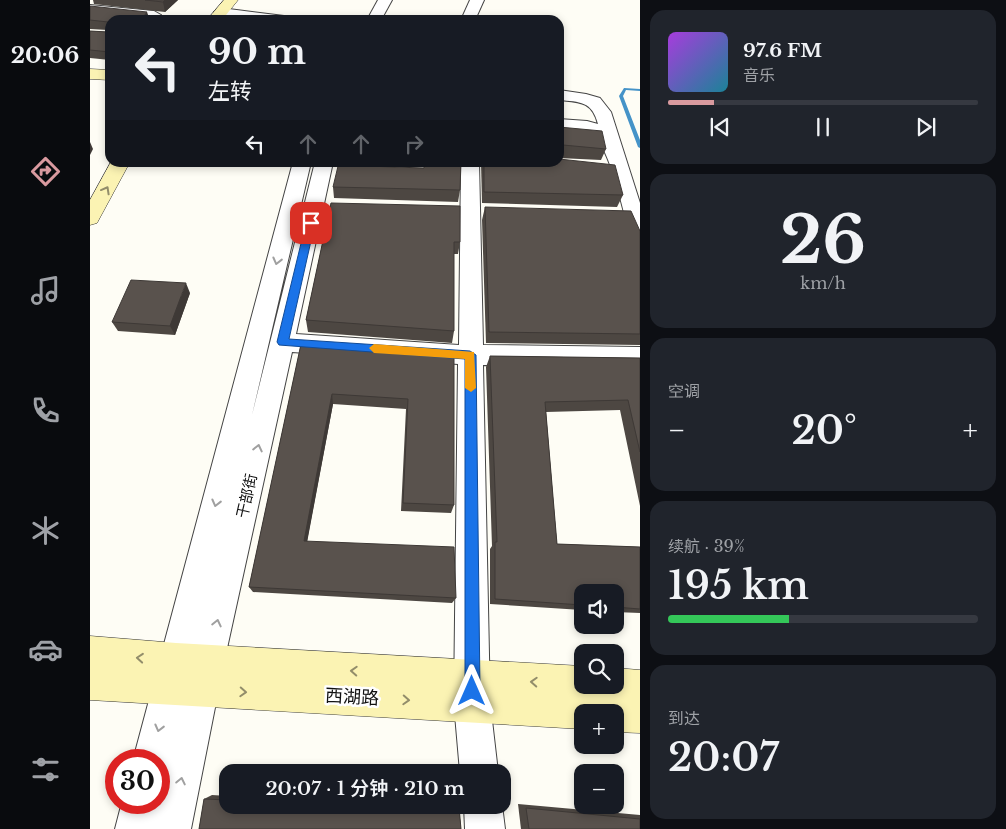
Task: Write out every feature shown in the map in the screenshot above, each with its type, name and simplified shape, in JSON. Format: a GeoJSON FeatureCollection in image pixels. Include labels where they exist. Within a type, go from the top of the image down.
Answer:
{"type":"FeatureCollection","features":[{"type":"Feature","properties":{"kind":"main road"},"geometry":{"type":"LineString","coordinates":[[218,15],[232,0]]}},
{"type":"Feature","properties":{"kind":"main road"},"geometry":{"type":"LineString","coordinates":[[90,74],[105,75]]}},
{"type":"Feature","properties":{"kind":"main road"},"geometry":{"type":"LineString","coordinates":[[90,188],[105,162]]}},
{"type":"Feature","properties":{"kind":"main road"},"geometry":{"type":"LineString","coordinates":[[90,218],[118,167]]}},
{"type":"Feature","properties":{"kind":"main road","name":"西湖路"},"geometry":{"type":"LineString","coordinates":[[90,654],[188,675]]}},
{"type":"Feature","properties":{"kind":"main road","name":"西湖路"},"geometry":{"type":"LineString","coordinates":[[90,682],[188,675],[472,691],[574,707]]}},
{"type":"Feature","properties":{"kind":"main road","name":"西湖路"},"geometry":{"type":"LineString","coordinates":[[472,691],[574,685]]}},
{"type":"Feature","properties":{"kind":"main road"},"geometry":{"type":"LineString","coordinates":[[624,687],[640,688]]}},
{"type":"Feature","properties":{"kind":"main road","name":"西湖路"},"geometry":{"type":"LineString","coordinates":[[624,713],[640,714]]}},
{"type":"Feature","properties":{"kind":"street"},"geometry":{"type":"LineString","coordinates":[[380,15],[385,0]]}},
{"type":"Feature","properties":{"kind":"street"},"geometry":{"type":"LineString","coordinates":[[470,15],[477,0]]}},
{"type":"Feature","properties":{"kind":"street"},"geometry":{"type":"LineString","coordinates":[[90,9],[145,15]]}},
{"type":"Feature","properties":{"kind":"street"},"geometry":{"type":"LineString","coordinates":[[564,95],[584,97],[596,102],[601,108],[620,170],[624,216],[640,236]]}},
{"type":"Feature","properties":{"kind":"street"},"geometry":{"type":"LineString","coordinates":[[564,124],[587,126],[598,130],[614,147]]}},
{"type":"Feature","properties":{"kind":"street","name":"干部街"},"geometry":{"type":"LineString","coordinates":[[171,829],[188,675],[301,167]]}},
{"type":"Feature","properties":{"kind":"street","name":"干部街"},"geometry":{"type":"LineString","coordinates":[[157,749],[188,675],[282,342],[324,206],[324,167]]}},
{"type":"Feature","properties":{"kind":"street"},"geometry":{"type":"LineString","coordinates":[[470,167],[472,691],[478,764]]}},
{"type":"Feature","properties":{"kind":"street"},"geometry":{"type":"LineString","coordinates":[[601,168],[620,170]]}},
{"type":"Feature","properties":{"kind":"street"},"geometry":{"type":"LineString","coordinates":[[282,342],[470,355],[640,357]]}},
{"type":"Feature","properties":{"kind":"street"},"geometry":{"type":"LineString","coordinates":[[135,829],[139,814]]}},
{"type":"Feature","properties":{"kind":"street"},"geometry":{"type":"LineString","coordinates":[[484,814],[485,829]]}},
{"type":"Feature","properties":{"kind":"building"},"geometry":{"type":"Polygon","coordinates":[[[145,0],[165,0],[163,2],[145,0]]]}},
{"type":"Feature","properties":{"kind":"building"},"geometry":{"type":"Polygon","coordinates":[[[90,6],[147,12],[144,15],[105,15],[105,22],[90,20],[90,6]]]}},
{"type":"Feature","properties":{"kind":"building"},"geometry":{"type":"Polygon","coordinates":[[[90,31],[105,32],[105,52],[90,50],[90,31]]]}},
{"type":"Feature","properties":{"kind":"building"},"geometry":{"type":"Polygon","coordinates":[[[564,127],[602,131],[606,149],[564,145],[564,127]]]}},
{"type":"Feature","properties":{"kind":"building"},"geometry":{"type":"Polygon","coordinates":[[[564,160],[615,165],[623,195],[484,192],[484,167],[564,167],[564,160]]]}},
{"type":"Feature","properties":{"kind":"building"},"geometry":{"type":"Polygon","coordinates":[[[338,167],[461,167],[460,190],[333,187],[338,167]]]}},
{"type":"Feature","properties":{"kind":"building"},"geometry":{"type":"Polygon","coordinates":[[[331,203],[460,206],[460,242],[454,242],[454,331],[306,320],[331,203]]]}},
{"type":"Feature","properties":{"kind":"building"},"geometry":{"type":"Polygon","coordinates":[[[485,207],[631,211],[640,231],[640,334],[489,332],[485,207]]]}},
{"type":"Feature","properties":{"kind":"building"},"geometry":{"type":"Polygon","coordinates":[[[131,280],[186,283],[170,326],[112,322],[131,280]]]}},
{"type":"Feature","properties":{"kind":"building"},"geometry":{"type":"Polygon","coordinates":[[[301,344],[454,354],[454,505],[403,503],[408,399],[332,394],[304,541],[454,547],[456,598],[249,587],[301,344]]]}},
{"type":"Feature","properties":{"kind":"building"},"geometry":{"type":"Polygon","coordinates":[[[490,356],[640,358],[640,452],[628,400],[545,402],[557,544],[640,547],[640,609],[624,608],[624,584],[574,584],[574,604],[495,599],[495,542],[497,542],[490,356]]]}},
{"type":"Feature","properties":{"kind":"building"},"geometry":{"type":"Polygon","coordinates":[[[204,799],[219,800],[219,814],[460,814],[461,829],[199,829],[204,799]]]}},
{"type":"Feature","properties":{"kind":"building"},"geometry":{"type":"Polygon","coordinates":[[[526,808],[640,819],[640,829],[529,829],[526,808]]]}},
{"type":"Feature","properties":{"kind":"waterway"},"geometry":{"type":"LineString","coordinates":[[640,90],[625,89],[621,96],[640,147]]}},
{"type":"Feature","properties":{"kind":"slow traffic"},"geometry":{"type":"LineString","coordinates":[[374,348],[470,355],[471,388]]}},
{"type":"Feature","properties":{"kind":"route"},"geometry":{"type":"LineString","coordinates":[[311,223],[282,342],[470,355],[472,691]]}}]}
